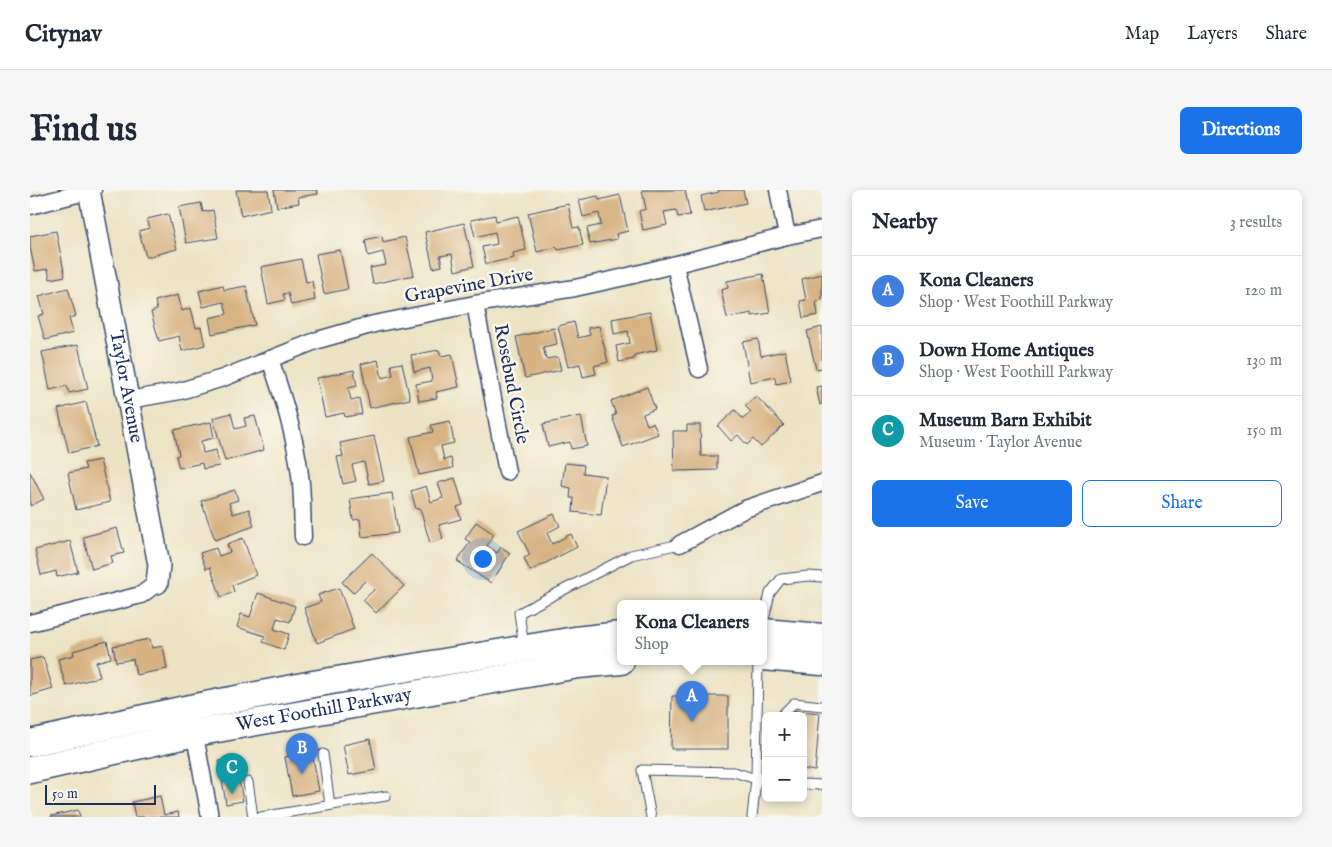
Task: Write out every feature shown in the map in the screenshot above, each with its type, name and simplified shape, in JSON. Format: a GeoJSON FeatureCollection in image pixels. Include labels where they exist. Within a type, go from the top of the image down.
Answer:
{"type":"FeatureCollection","features":[{"type":"Feature","properties":{"kind":"main road"},"geometry":{"type":"LineString","coordinates":[[767,632],[822,637]]}},
{"type":"Feature","properties":{"kind":"main road","name":"West Foothill Parkway"},"geometry":{"type":"LineString","coordinates":[[30,743],[190,708],[313,684],[524,648],[617,635]]}},
{"type":"Feature","properties":{"kind":"main road"},"geometry":{"type":"LineString","coordinates":[[767,656],[822,662]]}},
{"type":"Feature","properties":{"kind":"main road","name":"West Foothill Parkway"},"geometry":{"type":"LineString","coordinates":[[30,770],[194,733],[578,665],[617,661]]}},
{"type":"Feature","properties":{"kind":"street"},"geometry":{"type":"LineString","coordinates":[[30,206],[90,190]]}},
{"type":"Feature","properties":{"kind":"street","name":"Taylor Avenue"},"geometry":{"type":"LineString","coordinates":[[90,190],[160,564],[157,583]]}},
{"type":"Feature","properties":{"kind":"street"},"geometry":{"type":"LineString","coordinates":[[778,190],[787,236]]}},
{"type":"Feature","properties":{"kind":"street","name":"Grapevine Drive"},"geometry":{"type":"LineString","coordinates":[[130,400],[180,390],[223,378],[318,340],[374,324],[475,304],[575,288],[822,229]]}},
{"type":"Feature","properties":{"kind":"street"},"geometry":{"type":"LineString","coordinates":[[675,265],[699,369]]}},
{"type":"Feature","properties":{"kind":"street","name":"Rosebud Circle"},"geometry":{"type":"LineString","coordinates":[[475,304],[507,472]]}},
{"type":"Feature","properties":{"kind":"street"},"geometry":{"type":"LineString","coordinates":[[270,359],[292,428],[300,476],[303,537]]}},
{"type":"Feature","properties":{"kind":"street"},"geometry":{"type":"LineString","coordinates":[[680,544],[744,509],[822,483]]}},
{"type":"Feature","properties":{"kind":"street"},"geometry":{"type":"LineString","coordinates":[[30,623],[140,595],[157,583]]}},
{"type":"Feature","properties":{"kind":"street"},"geometry":{"type":"LineString","coordinates":[[190,708],[210,817]]}},
{"type":"Feature","properties":{"kind":"lane"},"geometry":{"type":"LineString","coordinates":[[524,648],[519,613],[631,555],[680,544]]}},
{"type":"Feature","properties":{"kind":"lane"},"geometry":{"type":"LineString","coordinates":[[767,606],[770,593],[782,579],[808,576],[822,577]]}},
{"type":"Feature","properties":{"kind":"lane"},"geometry":{"type":"LineString","coordinates":[[752,817],[756,779],[758,665]]}},
{"type":"Feature","properties":{"kind":"lane"},"geometry":{"type":"LineString","coordinates":[[785,712],[794,703],[822,706]]}},
{"type":"Feature","properties":{"kind":"lane"},"geometry":{"type":"LineString","coordinates":[[323,754],[330,805]]}},
{"type":"Feature","properties":{"kind":"lane"},"geometry":{"type":"LineString","coordinates":[[651,817],[642,770],[731,772],[762,780]]}},
{"type":"Feature","properties":{"kind":"lane"},"geometry":{"type":"LineString","coordinates":[[248,782],[253,817]]}},
{"type":"Feature","properties":{"kind":"lane"},"geometry":{"type":"LineString","coordinates":[[807,784],[822,786]]}},
{"type":"Feature","properties":{"kind":"lane"},"geometry":{"type":"LineString","coordinates":[[261,817],[386,796]]}},
{"type":"Feature","properties":{"kind":"building"},"geometry":{"type":"Polygon","coordinates":[[[236,190],[268,190],[271,209],[241,216],[236,190]]]}},
{"type":"Feature","properties":{"kind":"building"},"geometry":{"type":"Polygon","coordinates":[[[274,190],[317,190],[318,194],[298,197],[299,203],[277,207],[274,190]]]}},
{"type":"Feature","properties":{"kind":"building"},"geometry":{"type":"Polygon","coordinates":[[[642,190],[685,190],[690,215],[678,217],[676,210],[664,212],[667,225],[643,230],[639,211],[646,209],[642,190]]]}},
{"type":"Feature","properties":{"kind":"building"},"geometry":{"type":"Polygon","coordinates":[[[718,190],[743,190],[746,203],[704,212],[701,196],[719,192],[718,190]]]}},
{"type":"Feature","properties":{"kind":"building"},"geometry":{"type":"Polygon","coordinates":[[[620,195],[628,231],[616,234],[617,239],[590,244],[587,228],[601,225],[599,213],[583,217],[579,200],[598,196],[599,200],[620,195]]]}},
{"type":"Feature","properties":{"kind":"building"},"geometry":{"type":"Polygon","coordinates":[[[201,203],[203,212],[213,210],[218,238],[186,243],[179,207],[201,203]]]}},
{"type":"Feature","properties":{"kind":"building"},"geometry":{"type":"Polygon","coordinates":[[[568,204],[573,228],[579,227],[583,245],[558,250],[557,247],[537,252],[528,213],[568,204]]]}},
{"type":"Feature","properties":{"kind":"building"},"geometry":{"type":"Polygon","coordinates":[[[168,214],[177,249],[146,257],[139,231],[150,228],[147,219],[168,214]]]}},
{"type":"Feature","properties":{"kind":"building"},"geometry":{"type":"Polygon","coordinates":[[[495,215],[496,221],[518,216],[526,250],[513,253],[514,258],[486,264],[482,247],[497,244],[495,232],[475,237],[471,220],[495,215]]]}},
{"type":"Feature","properties":{"kind":"building"},"geometry":{"type":"Polygon","coordinates":[[[464,223],[474,266],[455,271],[452,254],[440,256],[442,266],[433,268],[425,232],[464,223]]]}},
{"type":"Feature","properties":{"kind":"building"},"geometry":{"type":"Polygon","coordinates":[[[56,231],[65,276],[50,279],[48,269],[35,271],[30,247],[30,236],[56,231]]]}},
{"type":"Feature","properties":{"kind":"building"},"geometry":{"type":"Polygon","coordinates":[[[382,236],[383,242],[405,237],[414,275],[373,284],[370,268],[386,265],[383,252],[368,256],[365,240],[382,236]]]}},
{"type":"Feature","properties":{"kind":"building"},"geometry":{"type":"Polygon","coordinates":[[[340,250],[348,289],[324,294],[316,254],[340,250]]]}},
{"type":"Feature","properties":{"kind":"building"},"geometry":{"type":"Polygon","coordinates":[[[301,259],[306,282],[312,281],[315,300],[291,305],[288,293],[283,294],[285,300],[268,304],[261,267],[301,259]]]}},
{"type":"Feature","properties":{"kind":"building"},"geometry":{"type":"Polygon","coordinates":[[[763,274],[770,313],[752,316],[752,313],[727,318],[721,290],[728,288],[727,281],[763,274]]]}},
{"type":"Feature","properties":{"kind":"building"},"geometry":{"type":"Polygon","coordinates":[[[822,274],[822,300],[816,301],[818,315],[803,318],[800,301],[806,300],[802,279],[822,274]]]}},
{"type":"Feature","properties":{"kind":"building"},"geometry":{"type":"Polygon","coordinates":[[[223,285],[224,290],[246,286],[255,325],[212,334],[209,318],[227,314],[224,302],[203,307],[199,291],[223,285]]]}},
{"type":"Feature","properties":{"kind":"building"},"geometry":{"type":"Polygon","coordinates":[[[68,288],[76,316],[69,318],[73,333],[45,340],[38,316],[44,314],[39,296],[68,288]]]}},
{"type":"Feature","properties":{"kind":"building"},"geometry":{"type":"Polygon","coordinates":[[[178,295],[182,311],[191,308],[196,328],[201,327],[205,345],[182,351],[179,336],[159,341],[151,312],[157,310],[155,301],[178,295]]]}},
{"type":"Feature","properties":{"kind":"building"},"geometry":{"type":"Polygon","coordinates":[[[650,312],[657,350],[634,355],[634,359],[619,362],[616,346],[630,343],[628,331],[614,334],[612,319],[650,312]]]}},
{"type":"Feature","properties":{"kind":"building"},"geometry":{"type":"Polygon","coordinates":[[[574,322],[578,338],[590,335],[588,328],[599,326],[608,362],[594,366],[596,374],[583,377],[580,364],[568,367],[558,326],[574,322]]]}},
{"type":"Feature","properties":{"kind":"building"},"geometry":{"type":"Polygon","coordinates":[[[822,327],[822,368],[816,369],[807,331],[822,327]]]}},
{"type":"Feature","properties":{"kind":"building"},"geometry":{"type":"Polygon","coordinates":[[[554,328],[557,344],[543,347],[546,359],[558,357],[561,370],[525,378],[516,337],[554,328]]]}},
{"type":"Feature","properties":{"kind":"building"},"geometry":{"type":"Polygon","coordinates":[[[758,339],[761,356],[785,351],[791,381],[776,384],[775,377],[750,382],[743,342],[758,339]]]}},
{"type":"Feature","properties":{"kind":"building"},"geometry":{"type":"Polygon","coordinates":[[[78,345],[88,389],[69,393],[67,386],[50,390],[42,352],[78,345]]]}},
{"type":"Feature","properties":{"kind":"building"},"geometry":{"type":"Polygon","coordinates":[[[439,350],[441,356],[452,354],[459,387],[436,392],[437,398],[419,401],[416,384],[432,381],[430,368],[414,372],[411,355],[439,350]]]}},
{"type":"Feature","properties":{"kind":"building"},"geometry":{"type":"Polygon","coordinates":[[[378,360],[382,378],[393,375],[391,365],[402,363],[410,399],[370,408],[361,364],[378,360]]]}},
{"type":"Feature","properties":{"kind":"building"},"geometry":{"type":"Polygon","coordinates":[[[354,370],[357,386],[348,388],[351,400],[359,398],[362,414],[345,417],[344,413],[325,417],[317,378],[354,370]]]}},
{"type":"Feature","properties":{"kind":"building"},"geometry":{"type":"Polygon","coordinates":[[[822,386],[822,404],[820,405],[816,387],[822,386]]]}},
{"type":"Feature","properties":{"kind":"building"},"geometry":{"type":"Polygon","coordinates":[[[647,387],[655,409],[643,414],[647,425],[653,423],[658,434],[623,447],[612,416],[616,415],[611,401],[647,387]]]}},
{"type":"Feature","properties":{"kind":"building"},"geometry":{"type":"Polygon","coordinates":[[[756,396],[784,425],[761,447],[753,439],[747,445],[738,435],[731,441],[718,426],[735,410],[743,419],[751,412],[745,406],[756,396]]]}},
{"type":"Feature","properties":{"kind":"building"},"geometry":{"type":"Polygon","coordinates":[[[86,402],[97,446],[69,453],[58,409],[86,402]]]}},
{"type":"Feature","properties":{"kind":"building"},"geometry":{"type":"Polygon","coordinates":[[[231,413],[235,429],[246,426],[244,418],[255,416],[264,450],[225,461],[213,418],[231,413]]]}},
{"type":"Feature","properties":{"kind":"building"},"geometry":{"type":"Polygon","coordinates":[[[581,416],[587,446],[571,449],[570,442],[548,447],[543,424],[581,416]]]}},
{"type":"Feature","properties":{"kind":"building"},"geometry":{"type":"Polygon","coordinates":[[[450,421],[454,443],[441,446],[444,460],[451,458],[453,468],[419,475],[410,437],[433,432],[431,425],[450,421]]]}},
{"type":"Feature","properties":{"kind":"building"},"geometry":{"type":"Polygon","coordinates":[[[211,422],[214,438],[201,441],[203,453],[216,450],[219,466],[203,469],[202,463],[179,468],[176,456],[179,455],[174,430],[211,422]]]}},
{"type":"Feature","properties":{"kind":"building"},"geometry":{"type":"Polygon","coordinates":[[[687,425],[700,425],[701,456],[717,456],[717,470],[674,471],[673,431],[687,431],[687,425]]]}},
{"type":"Feature","properties":{"kind":"building"},"geometry":{"type":"Polygon","coordinates":[[[374,436],[384,481],[369,484],[364,462],[352,465],[356,481],[343,484],[337,457],[343,456],[340,443],[374,436]]]}},
{"type":"Feature","properties":{"kind":"building"},"geometry":{"type":"Polygon","coordinates":[[[100,460],[110,502],[76,510],[68,473],[86,469],[84,463],[100,460]]]}},
{"type":"Feature","properties":{"kind":"building"},"geometry":{"type":"Polygon","coordinates":[[[565,463],[584,465],[583,473],[606,476],[601,515],[573,512],[574,498],[570,498],[571,488],[562,486],[565,463]]]}},
{"type":"Feature","properties":{"kind":"building"},"geometry":{"type":"Polygon","coordinates":[[[30,472],[44,499],[30,506],[30,472]]]}},
{"type":"Feature","properties":{"kind":"building"},"geometry":{"type":"Polygon","coordinates":[[[455,478],[463,505],[457,507],[461,519],[439,525],[443,539],[430,543],[420,508],[416,509],[411,491],[426,486],[431,502],[443,498],[438,483],[455,478]]]}},
{"type":"Feature","properties":{"kind":"building"},"geometry":{"type":"Polygon","coordinates":[[[235,490],[238,500],[229,503],[233,514],[249,509],[254,526],[215,540],[201,501],[235,490]]]}},
{"type":"Feature","properties":{"kind":"building"},"geometry":{"type":"Polygon","coordinates":[[[392,493],[398,533],[362,537],[360,519],[353,520],[350,499],[392,493]]]}},
{"type":"Feature","properties":{"kind":"building"},"geometry":{"type":"Polygon","coordinates":[[[554,514],[560,526],[547,533],[552,544],[571,534],[577,547],[530,571],[524,558],[530,555],[518,531],[554,514]]]}},
{"type":"Feature","properties":{"kind":"building"},"geometry":{"type":"Polygon","coordinates":[[[476,522],[494,534],[487,546],[497,553],[501,547],[510,553],[491,583],[457,561],[470,542],[465,539],[476,522]]]}},
{"type":"Feature","properties":{"kind":"building"},"geometry":{"type":"Polygon","coordinates":[[[117,528],[124,553],[111,556],[113,563],[92,569],[83,537],[117,528]]]}},
{"type":"Feature","properties":{"kind":"building"},"geometry":{"type":"Polygon","coordinates":[[[243,538],[256,575],[232,585],[234,592],[221,597],[210,567],[206,569],[200,553],[216,548],[219,556],[230,552],[227,544],[243,538]]]}},
{"type":"Feature","properties":{"kind":"building"},"geometry":{"type":"Polygon","coordinates":[[[70,541],[78,572],[57,577],[56,571],[41,575],[35,550],[70,541]]]}},
{"type":"Feature","properties":{"kind":"building"},"geometry":{"type":"Polygon","coordinates":[[[372,553],[404,586],[376,613],[363,600],[374,590],[365,581],[353,593],[342,582],[372,553]]]}},
{"type":"Feature","properties":{"kind":"building"},"geometry":{"type":"Polygon","coordinates":[[[339,588],[354,629],[317,643],[304,608],[321,602],[318,595],[339,588]]]}},
{"type":"Feature","properties":{"kind":"building"},"geometry":{"type":"Polygon","coordinates":[[[258,593],[295,606],[290,622],[277,618],[274,629],[289,634],[284,650],[263,642],[265,636],[237,627],[241,614],[250,617],[258,593]]]}},
{"type":"Feature","properties":{"kind":"building"},"geometry":{"type":"Polygon","coordinates":[[[150,639],[152,648],[163,646],[167,669],[136,675],[133,659],[116,662],[113,646],[150,639]]]}},
{"type":"Feature","properties":{"kind":"building"},"geometry":{"type":"Polygon","coordinates":[[[107,641],[111,658],[96,662],[100,677],[66,686],[58,659],[74,655],[73,651],[107,641]]]}},
{"type":"Feature","properties":{"kind":"building"},"geometry":{"type":"Polygon","coordinates":[[[43,657],[53,689],[30,696],[30,660],[43,657]]]}},
{"type":"Feature","properties":{"kind":"building"},"geometry":{"type":"Polygon","coordinates":[[[672,696],[728,696],[728,749],[671,749],[672,696]]]}},
{"type":"Feature","properties":{"kind":"building"},"geometry":{"type":"Polygon","coordinates":[[[790,710],[820,713],[815,771],[807,770],[807,712],[790,712],[790,710]]]}},
{"type":"Feature","properties":{"kind":"building"},"geometry":{"type":"Polygon","coordinates":[[[370,739],[376,770],[349,775],[343,745],[370,739]]]}},
{"type":"Feature","properties":{"kind":"building"},"geometry":{"type":"Polygon","coordinates":[[[312,752],[319,791],[292,796],[285,757],[312,752]]]}},
{"type":"Feature","properties":{"kind":"building"},"geometry":{"type":"Polygon","coordinates":[[[235,758],[243,801],[226,804],[219,761],[235,758]]]}},
{"type":"Feature","properties":{"kind":"building"},"geometry":{"type":"Polygon","coordinates":[[[160,796],[164,815],[178,812],[179,817],[135,817],[132,802],[160,796]]]}},
{"type":"Feature","properties":{"kind":"building"},"geometry":{"type":"Polygon","coordinates":[[[78,810],[80,817],[51,817],[51,816],[78,810]]]}},
{"type":"Feature","properties":{"kind":"place","name":"Kona Cleaners"},"geometry":{"type":"Point","coordinates":[692,722]}},
{"type":"Feature","properties":{"kind":"place","name":"Down Home Antiques"},"geometry":{"type":"Point","coordinates":[302,774]}},
{"type":"Feature","properties":{"kind":"place","name":"Museum Barn Exhibit"},"geometry":{"type":"Point","coordinates":[232,794]}}]}
